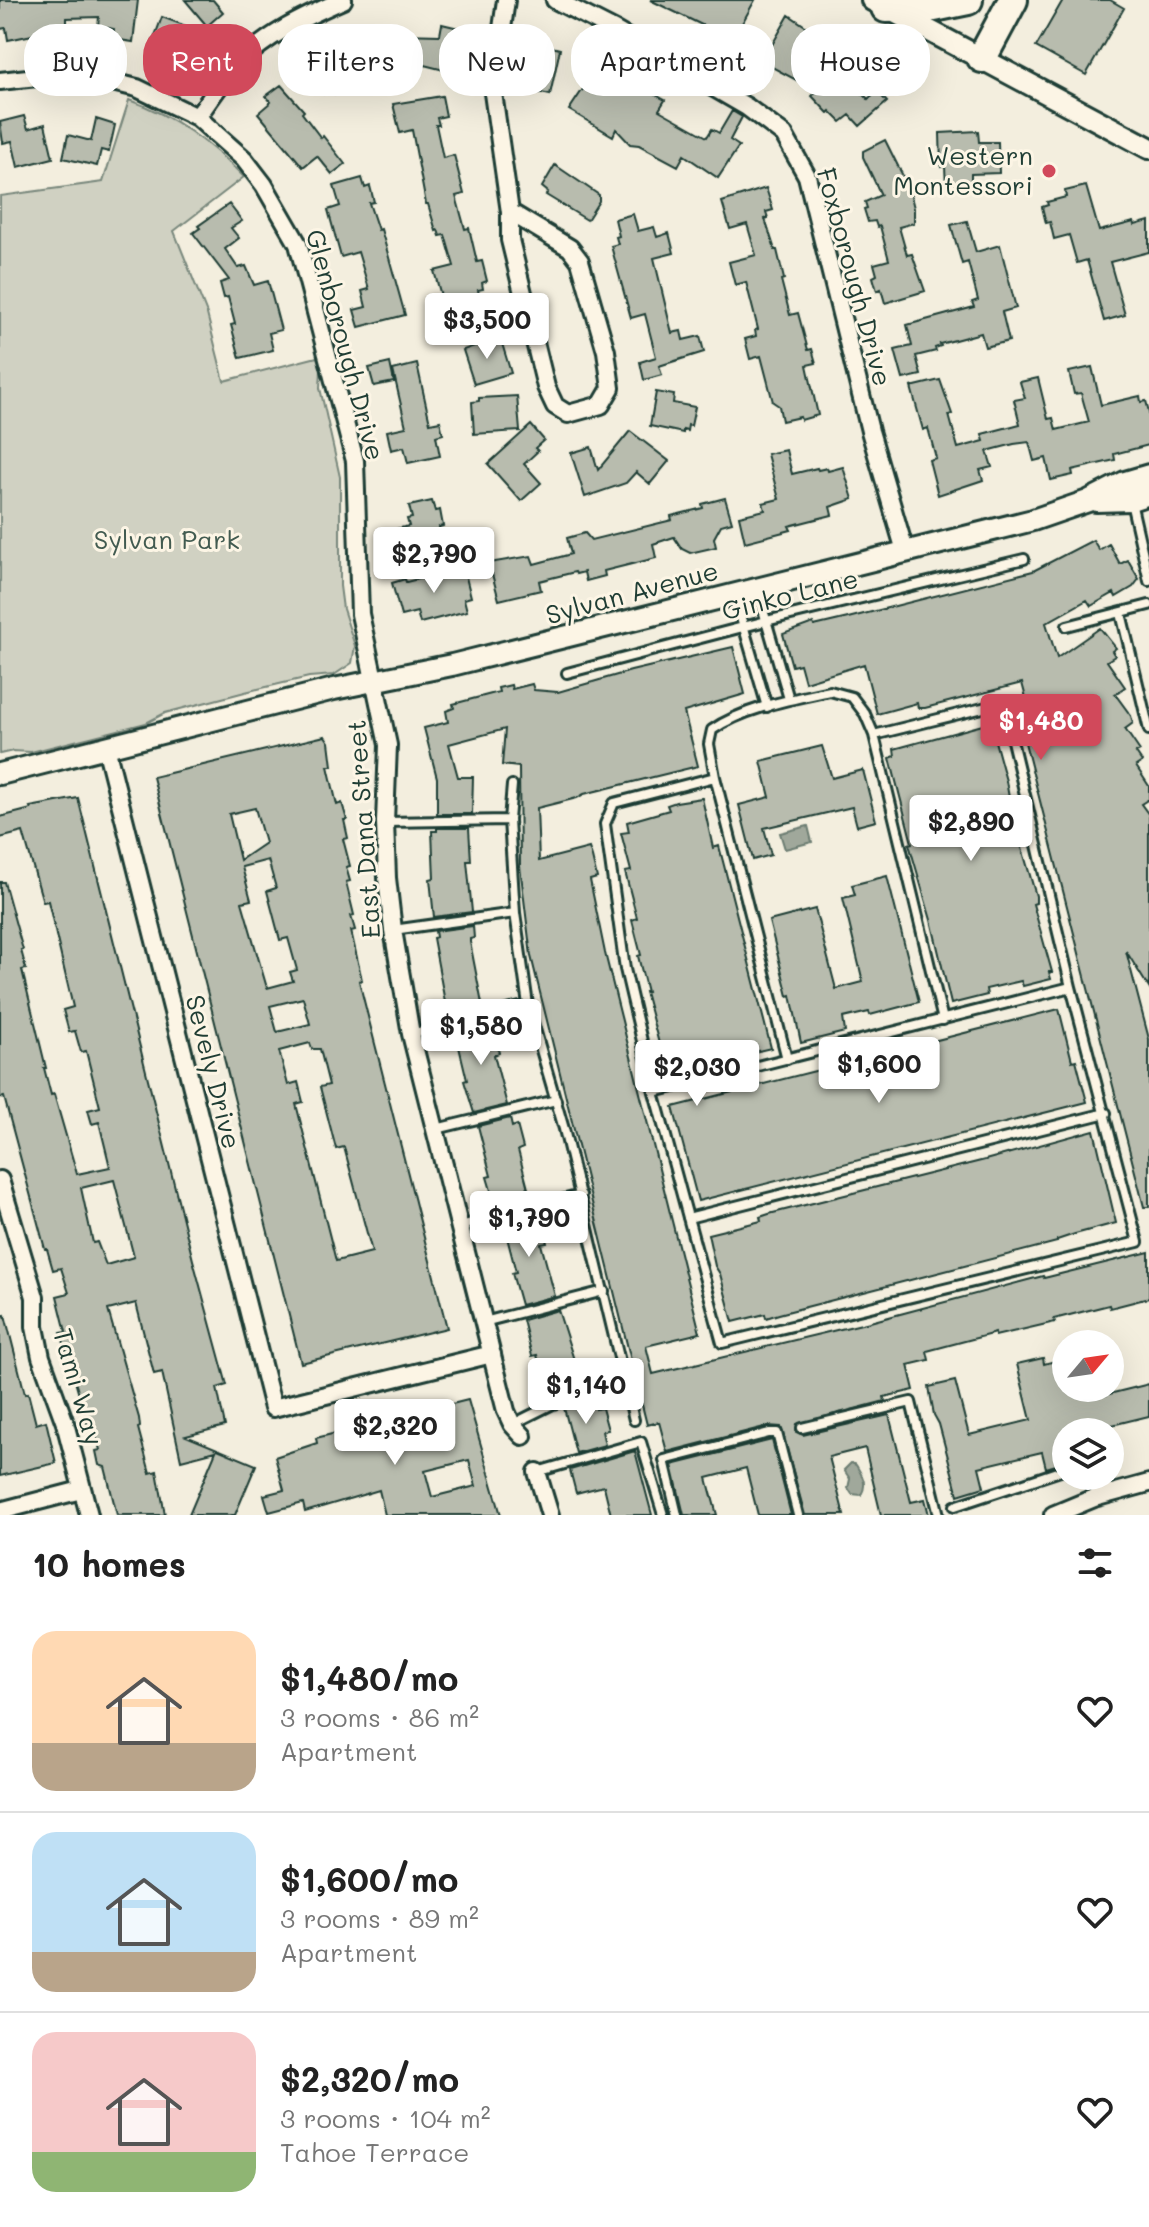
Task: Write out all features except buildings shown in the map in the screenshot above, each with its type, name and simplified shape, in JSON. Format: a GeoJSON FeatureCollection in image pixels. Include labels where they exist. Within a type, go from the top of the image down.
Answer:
{"type":"FeatureCollection","features":[{"type":"Feature","properties":{"kind":"highway"},"geometry":{"type":"LineString","coordinates":[[879,4],[934,7],[968,0]]}},
{"type":"Feature","properties":{"kind":"highway"},"geometry":{"type":"LineString","coordinates":[[982,58],[1013,0]]}},
{"type":"Feature","properties":{"kind":"street"},"geometry":{"type":"LineString","coordinates":[[197,117],[235,67],[266,40],[305,16],[343,0]]}},
{"type":"Feature","properties":{"kind":"street"},"geometry":{"type":"LineString","coordinates":[[506,0],[493,93],[514,264],[546,387],[555,406],[568,414],[601,405],[611,388],[606,351],[580,261],[570,248],[510,212]]}},
{"type":"Feature","properties":{"kind":"street","name":"Foxborough Drive"},"geometry":{"type":"LineString","coordinates":[[555,0],[614,30],[747,107],[784,135],[807,176],[870,431],[905,551]]}},
{"type":"Feature","properties":{"kind":"street"},"geometry":{"type":"LineString","coordinates":[[879,4],[1149,148]]}},
{"type":"Feature","properties":{"kind":"street","name":"Glenborough Drive"},"geometry":{"type":"LineString","coordinates":[[0,81],[65,74],[137,88],[197,117],[244,159],[264,185],[298,244],[355,461],[360,614],[375,680]]}},
{"type":"Feature","properties":{"kind":"street","name":"Sylvan Avenue"},"geometry":{"type":"LineString","coordinates":[[0,774],[1033,520],[1088,501],[1135,492],[1149,475]]}},
{"type":"Feature","properties":{"kind":"street","name":"East Dana Street"},"geometry":{"type":"LineString","coordinates":[[375,680],[388,745],[385,822],[393,930],[411,1034],[506,1411],[518,1430]]}},
{"type":"Feature","properties":{"kind":"street","name":"Sevely Drive"},"geometry":{"type":"LineString","coordinates":[[106,747],[273,1408],[492,1354]]}},
{"type":"Feature","properties":{"kind":"street","name":"Tami Way"},"geometry":{"type":"LineString","coordinates":[[0,1180],[6,1224],[35,1297],[35,1327],[41,1357],[65,1423],[89,1515]]}},
{"type":"Feature","properties":{"kind":"street"},"geometry":{"type":"LineString","coordinates":[[537,1472],[550,1515]]}},
{"type":"Feature","properties":{"kind":"street"},"geometry":{"type":"LineString","coordinates":[[1053,1515],[1094,1498],[1149,1483]]}},
{"type":"Feature","properties":{"kind":"street"},"geometry":{"type":"LineString","coordinates":[[0,1511],[81,1490]]}},
{"type":"Feature","properties":{"kind":"street"},"geometry":{"type":"LineString","coordinates":[[1094,1498],[1100,1515]]}},
{"type":"Feature","properties":{"kind":"lane"},"geometry":{"type":"LineString","coordinates":[[1135,492],[1149,581]]}},
{"type":"Feature","properties":{"kind":"lane","name":"Ginko Lane"},"geometry":{"type":"LineString","coordinates":[[567,673],[1024,559]]}},
{"type":"Feature","properties":{"kind":"lane"},"geometry":{"type":"LineString","coordinates":[[756,588],[789,699]]}},
{"type":"Feature","properties":{"kind":"lane"},"geometry":{"type":"LineString","coordinates":[[733,594],[767,707]]}},
{"type":"Feature","properties":{"kind":"lane"},"geometry":{"type":"LineString","coordinates":[[1067,626],[1149,605]]}},
{"type":"Feature","properties":{"kind":"lane"},"geometry":{"type":"LineString","coordinates":[[1121,613],[1149,730]]}},
{"type":"Feature","properties":{"kind":"lane"},"geometry":{"type":"LineString","coordinates":[[787,1059],[709,744],[712,730],[726,720],[789,699],[830,691],[852,697],[865,714],[874,735],[943,1020]]}},
{"type":"Feature","properties":{"kind":"lane"},"geometry":{"type":"LineString","coordinates":[[715,777],[614,803],[605,824],[625,969],[654,1092],[722,1343],[1138,1242],[1071,987],[1003,703],[874,735]]}},
{"type":"Feature","properties":{"kind":"lane"},"geometry":{"type":"LineString","coordinates":[[512,785],[509,820],[515,913],[528,1005],[581,1195],[634,1420]]}},
{"type":"Feature","properties":{"kind":"lane"},"geometry":{"type":"LineString","coordinates":[[385,822],[509,820]]}},
{"type":"Feature","properties":{"kind":"lane"},"geometry":{"type":"LineString","coordinates":[[393,930],[515,913]]}},
{"type":"Feature","properties":{"kind":"lane"},"geometry":{"type":"LineString","coordinates":[[654,1092],[1071,987]]}},
{"type":"Feature","properties":{"kind":"lane"},"geometry":{"type":"LineString","coordinates":[[411,1034],[528,1005]]}},
{"type":"Feature","properties":{"kind":"lane"},"geometry":{"type":"LineString","coordinates":[[436,1129],[556,1100]]}},
{"type":"Feature","properties":{"kind":"lane"},"geometry":{"type":"LineString","coordinates":[[688,1218],[1106,1113]]}},
{"type":"Feature","properties":{"kind":"lane"},"geometry":{"type":"LineString","coordinates":[[460,1226],[581,1195]]}},
{"type":"Feature","properties":{"kind":"lane"},"geometry":{"type":"LineString","coordinates":[[484,1322],[604,1291]]}},
{"type":"Feature","properties":{"kind":"lane"},"geometry":{"type":"LineString","coordinates":[[518,1430],[553,1404],[627,1383]]}},
{"type":"Feature","properties":{"kind":"lane"},"geometry":{"type":"LineString","coordinates":[[802,1428],[911,1402],[939,1515]]}},
{"type":"Feature","properties":{"kind":"lane"},"geometry":{"type":"LineString","coordinates":[[677,1515],[664,1460],[777,1433],[798,1515]]}},
{"type":"Feature","properties":{"kind":"lane"},"geometry":{"type":"LineString","coordinates":[[537,1472],[641,1442],[663,1515]]}},
{"type":"Feature","properties":{"kind":"lane"},"geometry":{"type":"LineString","coordinates":[[955,1506],[1052,1474]]}},
{"type":"Feature","properties":{"kind":"green space","name":"Sylvan Park"},"geometry":{"type":"Polygon","coordinates":[[[129,100],[162,114],[191,132],[244,177],[174,231],[207,314],[224,381],[317,357],[321,369],[320,388],[340,477],[340,586],[343,609],[355,646],[352,663],[334,675],[309,677],[245,692],[165,713],[146,723],[31,752],[0,754],[0,196],[103,182],[129,100]]]}},
{"type":"Feature","properties":{"kind":"shaded area"},"geometry":{"type":"Polygon","coordinates":[[[808,826],[812,842],[785,849],[780,833],[808,826]]]}},
{"type":"Feature","properties":{"kind":"shaded area"},"geometry":{"type":"Polygon","coordinates":[[[851,1463],[856,1465],[863,1480],[861,1495],[852,1494],[848,1488],[850,1479],[844,1470],[851,1463]]]}},
{"type":"Feature","properties":{"kind":"place","name":"Western Montessori"},"geometry":{"type":"Point","coordinates":[1049,171]}}]}
